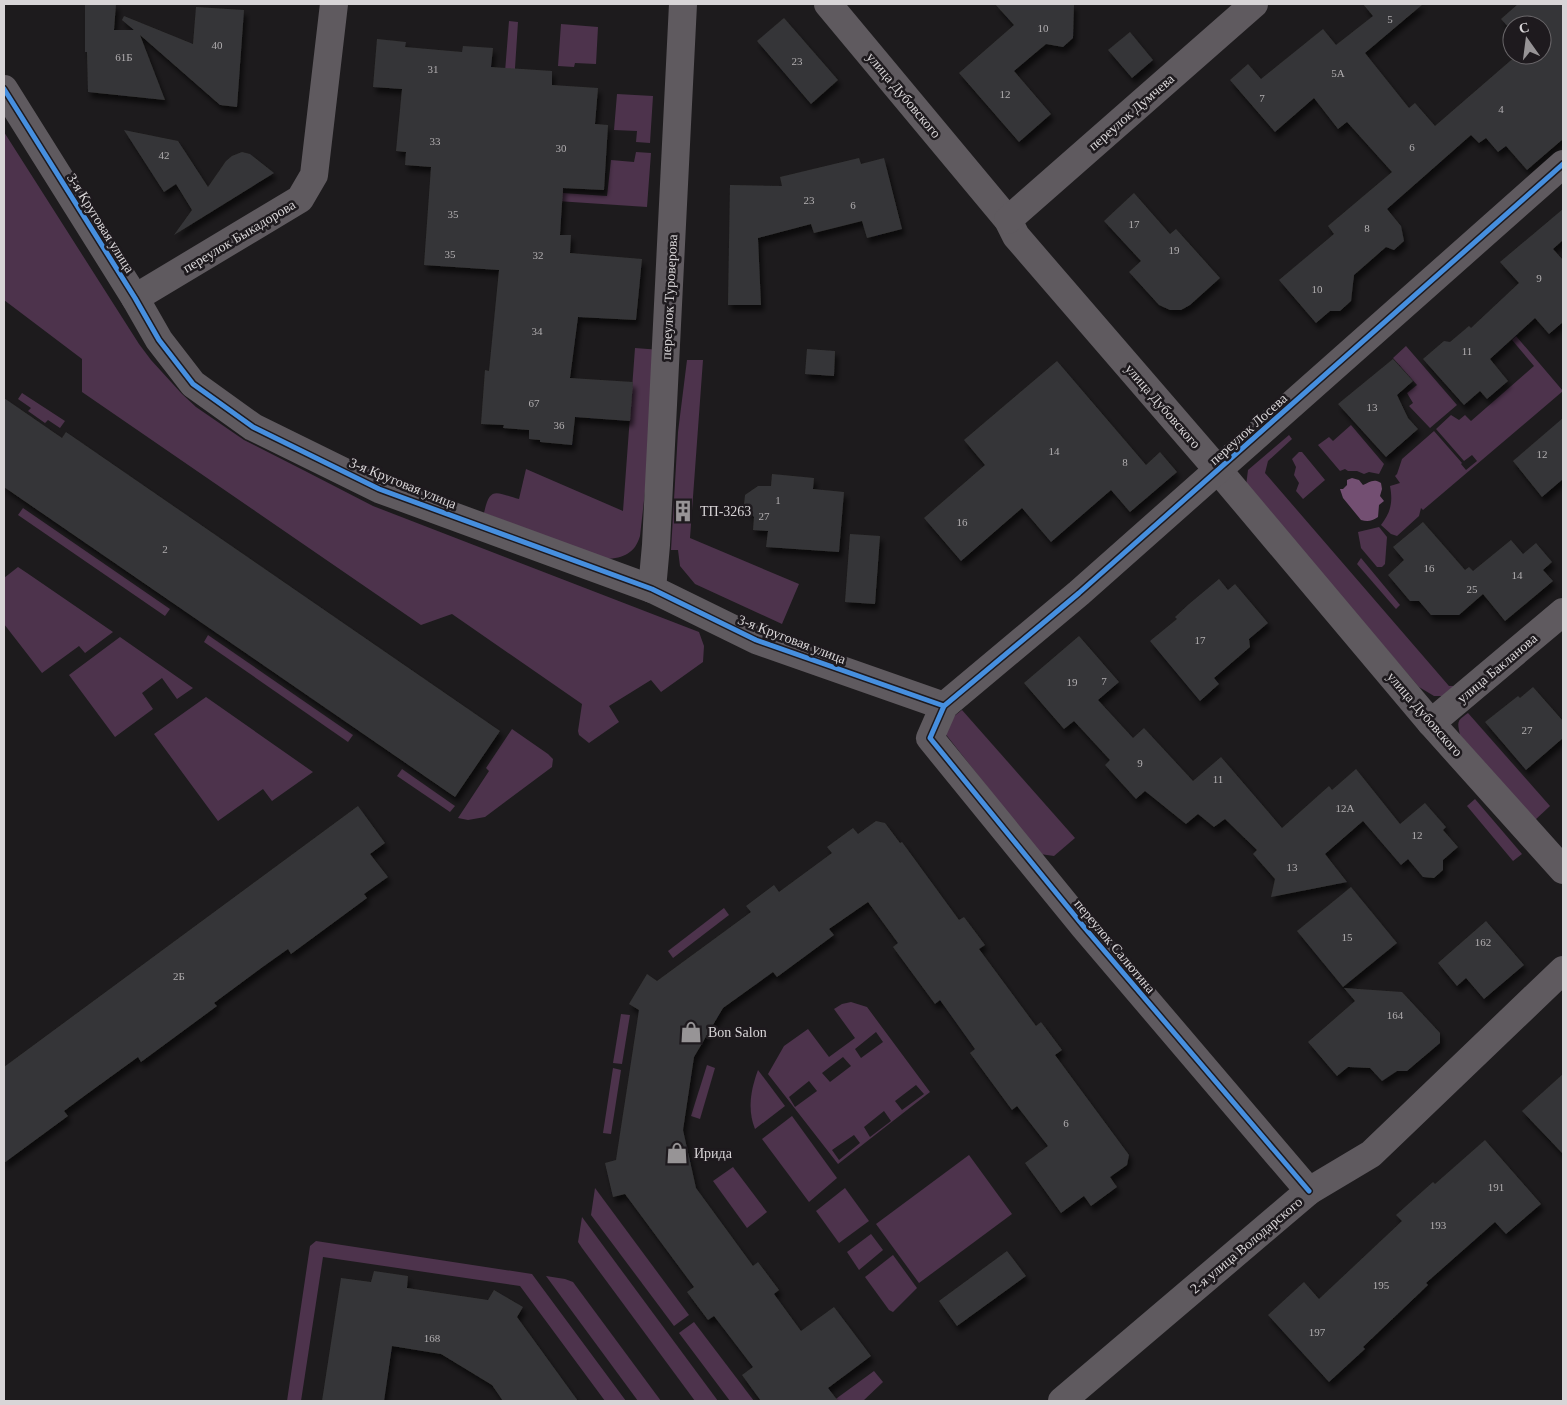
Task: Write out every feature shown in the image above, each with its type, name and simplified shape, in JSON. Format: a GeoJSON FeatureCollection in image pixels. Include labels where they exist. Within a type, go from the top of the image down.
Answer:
{"type":"FeatureCollection","features":[{"type":"Feature","properties":{"kind":"street","name":"переулок Быкадорова"},"geometry":{"type":"LineString","coordinates":[[135,298],[300,199],[314,175],[334,4]]}},
{"type":"Feature","properties":{"kind":"street","name":"переулок Туроверова"},"geometry":{"type":"LineString","coordinates":[[652,589],[656,545],[683,4]]}},
{"type":"Feature","properties":{"kind":"street","name":"улица Дубовского"},"geometry":{"type":"LineString","coordinates":[[828,4],[1008,220],[1016,236],[1218,470],[1431,723],[1563,870]]}},
{"type":"Feature","properties":{"kind":"street","name":"переулок Думчева"},"geometry":{"type":"LineString","coordinates":[[1008,220],[1254,4]]}},
{"type":"Feature","properties":{"kind":"street","name":"3-я Круговая улица"},"geometry":{"type":"LineString","coordinates":[[4,88],[135,298],[159,340],[193,384],[253,427],[379,489],[652,589],[756,640],[944,706]]}},
{"type":"Feature","properties":{"kind":"street","name":"переулок Лосева"},"geometry":{"type":"LineString","coordinates":[[944,706],[1079,593],[1563,164]]}},
{"type":"Feature","properties":{"kind":"street","name":"улица Бакланова"},"geometry":{"type":"LineString","coordinates":[[1431,723],[1563,612]]}},
{"type":"Feature","properties":{"kind":"street","name":"переулок Салютина"},"geometry":{"type":"LineString","coordinates":[[944,706],[930,738],[1084,928],[1309,1191]]}},
{"type":"Feature","properties":{"kind":"street","name":"2-я улица Володарского"},"geometry":{"type":"LineString","coordinates":[[1062,1401],[1309,1191],[1371,1154],[1563,970]]}},
{"type":"Feature","properties":{"kind":"shaded area"},"geometry":{"type":"Polygon","coordinates":[[[509,21],[518,22],[508,175],[564,179],[563,193],[607,196],[611,160],[634,162],[636,152],[651,153],[647,207],[497,197],[509,21]]]}},
{"type":"Feature","properties":{"kind":"shaded area"},"geometry":{"type":"Polygon","coordinates":[[[561,24],[598,27],[596,64],[575,63],[574,67],[558,66],[561,24]]]}},
{"type":"Feature","properties":{"kind":"shaded area"},"geometry":{"type":"Polygon","coordinates":[[[617,94],[653,96],[650,143],[636,142],[637,131],[614,130],[617,94]]]}},
{"type":"Feature","properties":{"kind":"shaded area"},"geometry":{"type":"Polygon","coordinates":[[[4,132],[139,344],[151,360],[196,407],[244,440],[373,506],[699,632],[704,646],[703,662],[661,692],[651,680],[609,706],[619,722],[589,743],[579,735],[578,731],[582,704],[452,614],[421,625],[82,392],[82,359],[4,300],[4,132]]]}},
{"type":"Feature","properties":{"kind":"shaded area"},"geometry":{"type":"Polygon","coordinates":[[[1516,336],[1563,391],[1423,510],[1421,508],[1419,516],[1397,536],[1391,534],[1381,525],[1390,507],[1390,486],[1400,483],[1395,476],[1402,459],[1434,431],[1466,470],[1477,461],[1472,455],[1464,461],[1436,429],[1451,415],[1459,420],[1465,415],[1471,421],[1534,366],[1512,340],[1516,336]]]}},
{"type":"Feature","properties":{"kind":"shaded area"},"geometry":{"type":"Polygon","coordinates":[[[1406,346],[1457,405],[1430,428],[1409,406],[1413,403],[1407,393],[1417,385],[1393,358],[1406,346]]]}},
{"type":"Feature","properties":{"kind":"shaded area"},"geometry":{"type":"Polygon","coordinates":[[[635,348],[661,350],[640,536],[635,547],[628,554],[606,559],[484,513],[489,498],[495,493],[519,499],[526,469],[623,511],[635,348]]]}},
{"type":"Feature","properties":{"kind":"shaded area"},"geometry":{"type":"Polygon","coordinates":[[[687,360],[703,360],[690,538],[799,584],[782,624],[695,584],[680,566],[678,550],[671,550],[678,432],[687,360]]]}},
{"type":"Feature","properties":{"kind":"shaded area"},"geometry":{"type":"Polygon","coordinates":[[[22,393],[65,421],[60,428],[48,420],[45,423],[28,411],[31,408],[18,399],[22,393]]]}},
{"type":"Feature","properties":{"kind":"shaded area"},"geometry":{"type":"Polygon","coordinates":[[[1351,425],[1384,464],[1379,474],[1369,472],[1364,474],[1345,469],[1340,471],[1318,445],[1329,437],[1333,441],[1351,425]]]}},
{"type":"Feature","properties":{"kind":"shaded area"},"geometry":{"type":"Polygon","coordinates":[[[1289,435],[1292,439],[1268,461],[1265,473],[1449,686],[1454,686],[1442,696],[1434,696],[1419,687],[1246,486],[1248,470],[1289,435]]]}},
{"type":"Feature","properties":{"kind":"shaded area"},"geometry":{"type":"Polygon","coordinates":[[[1299,452],[1302,452],[1325,480],[1303,499],[1296,491],[1299,483],[1294,475],[1296,467],[1292,459],[1299,452]]]}},
{"type":"Feature","properties":{"kind":"shaded area"},"geometry":{"type":"Polygon","coordinates":[[[1352,478],[1359,480],[1363,485],[1373,481],[1381,483],[1380,496],[1384,501],[1379,505],[1378,517],[1370,521],[1361,520],[1343,498],[1340,489],[1343,489],[1347,485],[1347,480],[1352,478]]]}},
{"type":"Feature","properties":{"kind":"shaded area"},"geometry":{"type":"Polygon","coordinates":[[[23,508],[170,609],[165,616],[18,515],[23,508]]]}},
{"type":"Feature","properties":{"kind":"shaded area"},"geometry":{"type":"Polygon","coordinates":[[[1379,527],[1387,537],[1385,564],[1382,567],[1377,567],[1361,548],[1358,532],[1379,527]]]}},
{"type":"Feature","properties":{"kind":"shaded area"},"geometry":{"type":"Polygon","coordinates":[[[1361,558],[1400,605],[1396,609],[1357,564],[1361,558]]]}},
{"type":"Feature","properties":{"kind":"shaded area"},"geometry":{"type":"Polygon","coordinates":[[[18,567],[113,632],[85,653],[79,646],[42,673],[4,624],[4,578],[18,567]]]}},
{"type":"Feature","properties":{"kind":"shaded area"},"geometry":{"type":"Polygon","coordinates":[[[208,635],[353,735],[348,742],[204,642],[208,635]]]}},
{"type":"Feature","properties":{"kind":"shaded area"},"geometry":{"type":"Polygon","coordinates":[[[120,637],[193,688],[177,699],[162,678],[142,693],[153,709],[115,737],[69,675],[120,637]]]}},
{"type":"Feature","properties":{"kind":"shaded area"},"geometry":{"type":"Polygon","coordinates":[[[206,697],[313,772],[272,801],[263,789],[218,821],[154,734],[206,697]]]}},
{"type":"Feature","properties":{"kind":"shaded area"},"geometry":{"type":"Polygon","coordinates":[[[962,710],[1075,838],[1054,856],[1040,854],[940,727],[962,710]]]}},
{"type":"Feature","properties":{"kind":"shaded area"},"geometry":{"type":"Polygon","coordinates":[[[1468,713],[1550,806],[1534,821],[1460,735],[1459,722],[1468,713]]]}},
{"type":"Feature","properties":{"kind":"shaded area"},"geometry":{"type":"Polygon","coordinates":[[[512,729],[548,754],[553,759],[552,767],[485,817],[468,820],[458,818],[489,771],[486,768],[512,729]]]}},
{"type":"Feature","properties":{"kind":"shaded area"},"geometry":{"type":"Polygon","coordinates":[[[402,769],[455,806],[450,812],[397,776],[402,769]]]}},
{"type":"Feature","properties":{"kind":"shaded area"},"geometry":{"type":"Polygon","coordinates":[[[1475,799],[1522,854],[1513,861],[1467,806],[1475,799]]]}},
{"type":"Feature","properties":{"kind":"shaded area"},"geometry":{"type":"Polygon","coordinates":[[[724,908],[729,915],[673,958],[668,951],[724,908]]]}},
{"type":"Feature","properties":{"kind":"shaded area"},"geometry":{"type":"Polygon","coordinates":[[[851,1002],[867,1007],[930,1092],[838,1164],[768,1074],[784,1046],[808,1029],[829,1057],[855,1038],[834,1009],[842,1004],[851,1002]],[[876,1032],[855,1049],[861,1058],[883,1042],[876,1032]],[[843,1057],[822,1073],[830,1082],[851,1066],[843,1057]],[[809,1081],[789,1097],[795,1107],[817,1091],[809,1081]],[[916,1085],[895,1101],[902,1110],[924,1094],[916,1085]],[[884,1111],[864,1127],[870,1137],[891,1121],[884,1111]],[[854,1135],[832,1150],[839,1160],[860,1143],[854,1135]]]}},
{"type":"Feature","properties":{"kind":"shaded area"},"geometry":{"type":"Polygon","coordinates":[[[621,1014],[630,1015],[622,1064],[613,1063],[621,1014]]]}},
{"type":"Feature","properties":{"kind":"shaded area"},"geometry":{"type":"Polygon","coordinates":[[[707,1065],[715,1068],[700,1119],[691,1116],[707,1065]]]}},
{"type":"Feature","properties":{"kind":"shaded area"},"geometry":{"type":"Polygon","coordinates":[[[613,1068],[621,1070],[611,1134],[603,1133],[613,1068]]]}},
{"type":"Feature","properties":{"kind":"shaded area"},"geometry":{"type":"Polygon","coordinates":[[[758,1070],[785,1106],[755,1129],[751,1114],[751,1099],[753,1084],[758,1070]]]}},
{"type":"Feature","properties":{"kind":"shaded area"},"geometry":{"type":"Polygon","coordinates":[[[792,1116],[837,1178],[809,1202],[762,1139],[792,1116]]]}},
{"type":"Feature","properties":{"kind":"shaded area"},"geometry":{"type":"Polygon","coordinates":[[[969,1155],[1012,1214],[919,1283],[876,1224],[969,1155]]]}},
{"type":"Feature","properties":{"kind":"shaded area"},"geometry":{"type":"Polygon","coordinates":[[[733,1167],[767,1212],[747,1228],[713,1181],[733,1167]]]}},
{"type":"Feature","properties":{"kind":"shaded area"},"geometry":{"type":"Polygon","coordinates":[[[595,1188],[689,1315],[674,1326],[591,1215],[595,1188]]]}},
{"type":"Feature","properties":{"kind":"shaded area"},"geometry":{"type":"Polygon","coordinates":[[[845,1188],[869,1221],[839,1243],[816,1211],[845,1188]]]}},
{"type":"Feature","properties":{"kind":"shaded area"},"geometry":{"type":"Polygon","coordinates":[[[582,1217],[718,1401],[695,1401],[578,1242],[582,1217]]]}},
{"type":"Feature","properties":{"kind":"shaded area"},"geometry":{"type":"Polygon","coordinates":[[[871,1234],[883,1250],[859,1270],[847,1252],[871,1234]]]}},
{"type":"Feature","properties":{"kind":"shaded area"},"geometry":{"type":"Polygon","coordinates":[[[316,1241],[532,1274],[626,1401],[605,1401],[520,1286],[323,1257],[301,1401],[287,1401],[310,1246],[316,1241]]]}},
{"type":"Feature","properties":{"kind":"shaded area"},"geometry":{"type":"Polygon","coordinates":[[[893,1255],[917,1288],[893,1312],[889,1310],[865,1277],[893,1255]]]}},
{"type":"Feature","properties":{"kind":"shaded area"},"geometry":{"type":"Polygon","coordinates":[[[546,1276],[573,1282],[661,1401],[638,1401],[546,1276]]]}},
{"type":"Feature","properties":{"kind":"shaded area"},"geometry":{"type":"Polygon","coordinates":[[[694,1322],[754,1401],[730,1401],[679,1333],[694,1322]]]}},
{"type":"Feature","properties":{"kind":"shaded area"},"geometry":{"type":"Polygon","coordinates":[[[874,1371],[883,1382],[863,1401],[833,1401],[874,1371]]]}},
{"type":"Feature","properties":{"kind":"building"},"geometry":{"type":"Polygon","coordinates":[[[85,4],[116,4],[114,30],[134,30],[122,20],[124,16],[193,44],[196,7],[244,10],[237,107],[220,105],[140,35],[165,100],[88,92],[87,52],[85,52],[85,4]]]}},
{"type":"Feature","properties":{"kind":"building"},"geometry":{"type":"Polygon","coordinates":[[[995,4],[1074,4],[1073,38],[1063,47],[1046,44],[1014,71],[1051,114],[1019,142],[959,73],[1014,25],[995,4]]]}},
{"type":"Feature","properties":{"kind":"building"},"geometry":{"type":"Polygon","coordinates":[[[1363,4],[1423,4],[1365,53],[1409,108],[1415,103],[1435,126],[1505,65],[1552,65],[1552,15],[1506,15],[1518,4],[1563,4],[1563,139],[1527,170],[1506,146],[1498,152],[1486,138],[1479,143],[1471,135],[1387,209],[1401,226],[1404,241],[1394,250],[1386,247],[1354,275],[1351,301],[1340,311],[1330,311],[1316,323],[1279,280],[1334,234],[1328,226],[1392,172],[1347,122],[1338,129],[1314,98],[1275,132],[1230,80],[1248,64],[1261,79],[1323,29],[1336,45],[1373,16],[1363,4]]]}},
{"type":"Feature","properties":{"kind":"building"},"geometry":{"type":"Polygon","coordinates":[[[784,18],[838,80],[811,104],[757,41],[784,18]]]}},
{"type":"Feature","properties":{"kind":"building"},"geometry":{"type":"Polygon","coordinates":[[[1130,32],[1153,60],[1132,78],[1108,50],[1130,32]]]}},
{"type":"Feature","properties":{"kind":"building"},"geometry":{"type":"Polygon","coordinates":[[[377,39],[406,42],[405,47],[462,52],[463,46],[493,48],[491,67],[552,71],[552,85],[598,88],[595,124],[608,125],[604,190],[563,188],[560,235],[571,235],[570,253],[642,259],[636,320],[578,317],[570,378],[633,382],[630,421],[575,417],[572,445],[529,439],[529,430],[503,428],[504,425],[481,424],[485,370],[489,371],[499,270],[424,265],[431,167],[405,165],[406,152],[396,151],[402,89],[373,87],[377,39]]]}},
{"type":"Feature","properties":{"kind":"building"},"geometry":{"type":"Polygon","coordinates":[[[124,130],[178,141],[208,187],[226,161],[242,152],[250,154],[274,173],[174,235],[192,210],[176,184],[164,192],[124,130]]]}},
{"type":"Feature","properties":{"kind":"building"},"geometry":{"type":"Polygon","coordinates":[[[859,158],[861,164],[884,158],[902,229],[867,238],[862,221],[814,233],[811,224],[758,238],[761,305],[728,305],[730,185],[782,186],[780,177],[859,158]]]}},
{"type":"Feature","properties":{"kind":"building"},"geometry":{"type":"Polygon","coordinates":[[[1134,193],[1170,234],[1176,229],[1220,278],[1190,305],[1181,310],[1170,310],[1159,305],[1129,272],[1141,261],[1104,221],[1134,193]]]}},
{"type":"Feature","properties":{"kind":"building"},"geometry":{"type":"Polygon","coordinates":[[[1563,209],[1563,240],[1553,249],[1563,260],[1563,322],[1549,334],[1535,318],[1490,359],[1508,381],[1487,399],[1480,391],[1464,405],[1423,359],[1444,341],[1450,342],[1469,326],[1471,328],[1519,283],[1500,262],[1563,209]]]}},
{"type":"Feature","properties":{"kind":"building"},"geometry":{"type":"Polygon","coordinates":[[[807,349],[835,351],[834,376],[805,374],[807,349]]]}},
{"type":"Feature","properties":{"kind":"building"},"geometry":{"type":"Polygon","coordinates":[[[1393,359],[1413,381],[1397,395],[1408,418],[1418,429],[1386,457],[1338,404],[1393,359]]]}},
{"type":"Feature","properties":{"kind":"building"},"geometry":{"type":"Polygon","coordinates":[[[1057,361],[1146,465],[1160,452],[1177,472],[1130,512],[1111,490],[1051,542],[1022,508],[961,561],[924,518],[985,465],[964,440],[1057,361]]]}},
{"type":"Feature","properties":{"kind":"building"},"geometry":{"type":"Polygon","coordinates":[[[4,398],[62,438],[66,432],[500,731],[455,797],[4,487],[4,398]]]}},
{"type":"Feature","properties":{"kind":"building"},"geometry":{"type":"Polygon","coordinates":[[[1563,418],[1563,479],[1542,497],[1513,461],[1563,418]]]}},
{"type":"Feature","properties":{"kind":"building"},"geometry":{"type":"Polygon","coordinates":[[[772,474],[814,478],[813,489],[844,492],[839,552],[766,547],[768,531],[753,530],[754,517],[744,505],[745,495],[758,486],[771,486],[772,474]]]}},
{"type":"Feature","properties":{"kind":"building"},"geometry":{"type":"Polygon","coordinates":[[[1423,522],[1465,570],[1469,567],[1473,571],[1511,540],[1523,554],[1536,543],[1552,562],[1543,570],[1553,581],[1505,621],[1483,594],[1459,615],[1431,615],[1419,601],[1410,601],[1388,575],[1404,560],[1393,547],[1423,522]]]}},
{"type":"Feature","properties":{"kind":"building"},"geometry":{"type":"Polygon","coordinates":[[[850,534],[880,536],[875,604],[845,602],[850,534]]]}},
{"type":"Feature","properties":{"kind":"building"},"geometry":{"type":"Polygon","coordinates":[[[1219,579],[1228,590],[1235,584],[1268,623],[1249,639],[1250,647],[1214,678],[1219,684],[1200,701],[1150,641],[1177,619],[1175,617],[1219,579]]]}},
{"type":"Feature","properties":{"kind":"building"},"geometry":{"type":"Polygon","coordinates":[[[1079,636],[1119,682],[1098,700],[1133,738],[1144,728],[1193,781],[1221,757],[1282,828],[1329,786],[1332,790],[1356,769],[1400,824],[1425,803],[1446,827],[1443,830],[1458,847],[1443,860],[1443,870],[1434,878],[1423,877],[1408,859],[1401,865],[1363,821],[1325,854],[1347,882],[1271,897],[1275,879],[1253,854],[1257,850],[1225,819],[1214,827],[1198,814],[1186,824],[1145,791],[1136,799],[1105,765],[1110,760],[1074,721],[1064,729],[1024,683],[1079,636]]]}},
{"type":"Feature","properties":{"kind":"building"},"geometry":{"type":"Polygon","coordinates":[[[1533,687],[1563,721],[1563,738],[1526,770],[1485,722],[1518,696],[1520,698],[1533,687]]]}},
{"type":"Feature","properties":{"kind":"building"},"geometry":{"type":"Polygon","coordinates":[[[358,806],[385,843],[370,854],[388,877],[364,894],[367,898],[291,954],[288,949],[214,1003],[217,1006],[141,1062],[138,1057],[64,1111],[68,1116],[4,1163],[4,1067],[358,806]]]}},
{"type":"Feature","properties":{"kind":"building"},"geometry":{"type":"Polygon","coordinates":[[[876,821],[885,823],[900,843],[902,842],[959,920],[964,917],[985,945],[979,949],[1036,1026],[1041,1022],[1062,1050],[1055,1055],[1129,1155],[1127,1165],[1110,1177],[1117,1187],[1091,1206],[1084,1196],[1061,1213],[1025,1163],[1048,1146],[1017,1106],[1012,1110],[970,1053],[975,1049],[940,1000],[935,1004],[893,947],[898,943],[868,902],[829,929],[834,935],[777,977],[773,972],[723,1008],[694,1057],[683,1130],[696,1188],[753,1266],[758,1262],[779,1290],[774,1294],[801,1331],[834,1307],[871,1356],[828,1388],[838,1401],[761,1401],[742,1375],[753,1367],[714,1316],[708,1320],[687,1292],[694,1287],[625,1194],[613,1197],[605,1163],[616,1160],[639,1010],[629,1004],[647,974],[657,981],[751,912],[746,906],[774,885],[779,892],[832,853],[827,847],[853,828],[858,834],[876,821]]]}},
{"type":"Feature","properties":{"kind":"building"},"geometry":{"type":"Polygon","coordinates":[[[1351,887],[1397,943],[1343,987],[1297,931],[1351,887]]]}},
{"type":"Feature","properties":{"kind":"building"},"geometry":{"type":"Polygon","coordinates":[[[1486,921],[1524,965],[1484,999],[1466,978],[1457,986],[1438,963],[1486,921]]]}},
{"type":"Feature","properties":{"kind":"building"},"geometry":{"type":"Polygon","coordinates":[[[1344,988],[1402,992],[1440,1033],[1440,1043],[1407,1071],[1397,1071],[1382,1081],[1370,1068],[1348,1067],[1337,1076],[1308,1042],[1355,1001],[1344,988]]]}},
{"type":"Feature","properties":{"kind":"building"},"geometry":{"type":"Polygon","coordinates":[[[1563,1074],[1563,1154],[1522,1111],[1563,1074]]]}},
{"type":"Feature","properties":{"kind":"building"},"geometry":{"type":"Polygon","coordinates":[[[1485,1140],[1541,1204],[1506,1234],[1495,1222],[1426,1283],[1428,1285],[1363,1347],[1365,1349],[1329,1382],[1268,1315],[1304,1282],[1319,1299],[1402,1221],[1396,1215],[1485,1140]]]}},
{"type":"Feature","properties":{"kind":"building"},"geometry":{"type":"Polygon","coordinates":[[[1007,1251],[1026,1276],[957,1326],[939,1301],[1007,1251]]]}},
{"type":"Feature","properties":{"kind":"building"},"geometry":{"type":"Polygon","coordinates":[[[374,1271],[408,1276],[407,1288],[488,1300],[494,1290],[523,1307],[517,1317],[578,1401],[503,1401],[492,1385],[441,1354],[392,1346],[384,1401],[322,1401],[341,1278],[371,1282],[374,1271]]]}},
{"type":"Feature","properties":{"kind":"cycle path"},"geometry":{"type":"LineString","coordinates":[[4,89],[135,298],[159,340],[193,384],[253,427],[379,489],[652,589],[756,640],[944,706]]}},
{"type":"Feature","properties":{"kind":"cycle path"},"geometry":{"type":"LineString","coordinates":[[1309,1191],[1084,927],[930,738],[944,706],[1079,593],[1563,164]]}},
{"type":"Feature","properties":{"kind":"place","name":"ТП-3263"},"geometry":{"type":"Point","coordinates":[683,511]}},
{"type":"Feature","properties":{"kind":"place","name":"Bon Salon"},"geometry":{"type":"Point","coordinates":[691,1032]}},
{"type":"Feature","properties":{"kind":"place","name":"Ирида"},"geometry":{"type":"Point","coordinates":[677,1153]}}]}
